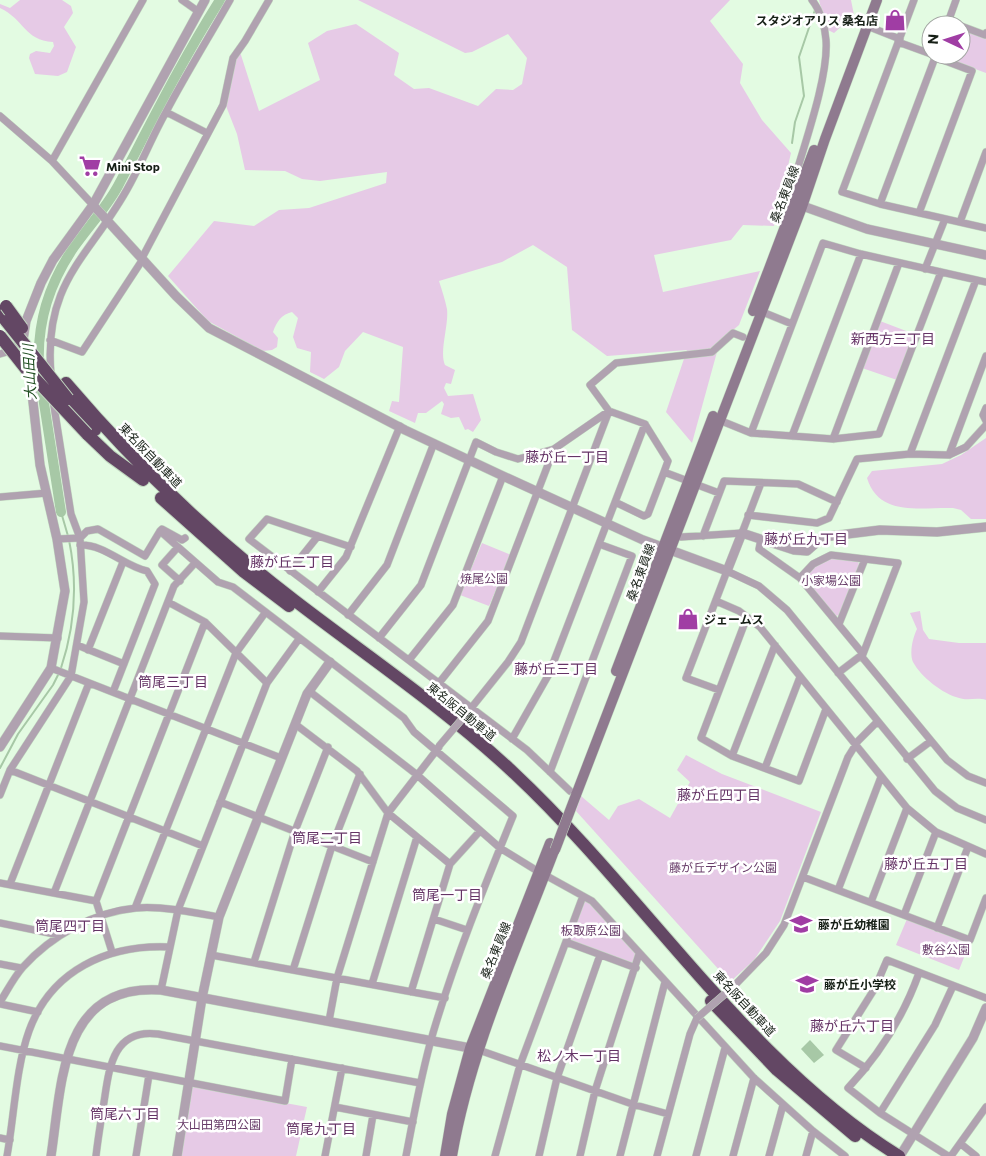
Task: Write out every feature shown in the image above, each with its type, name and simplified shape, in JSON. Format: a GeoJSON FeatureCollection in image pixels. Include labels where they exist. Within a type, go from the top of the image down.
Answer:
{"type":"FeatureCollection","features":[{"type":"Feature","properties":{"kind":"highway","name":"東名阪自動車道"},"geometry":{"type":"LineString","coordinates":[[3,309],[118,442],[197,520],[294,599],[450,718],[517,776],[591,850],[714,992],[777,1056],[836,1111],[900,1156]]}},
{"type":"Feature","properties":{"kind":"highway","name":"東名阪自動車道"},"geometry":{"type":"LineString","coordinates":[[3,309],[68,399],[143,480],[192,528],[244,572],[444,724],[505,776],[585,857],[708,998],[772,1064],[830,1117],[883,1156]]}},
{"type":"Feature","properties":{"kind":"highway"},"geometry":{"type":"LineString","coordinates":[[0,336],[26,369],[87,434],[110,456],[143,480]]}},
{"type":"Feature","properties":{"kind":"main road","name":"桑名東員線"},"geometry":{"type":"LineString","coordinates":[[691,483],[719,420],[760,311],[870,0]]}},
{"type":"Feature","properties":{"kind":"main road"},"geometry":{"type":"LineString","coordinates":[[798,205],[877,0]]}},
{"type":"Feature","properties":{"kind":"main road","name":"桑名東員線"},"geometry":{"type":"LineString","coordinates":[[444,1156],[452,1114],[475,1049],[691,483],[774,253],[798,205]]}},
{"type":"Feature","properties":{"kind":"main road","name":"桑名東員線"},"geometry":{"type":"LineString","coordinates":[[573,793],[639,611],[666,548]]}},
{"type":"Feature","properties":{"kind":"main road","name":"桑名東員線"},"geometry":{"type":"LineString","coordinates":[[452,1156],[475,1049]]}},
{"type":"Feature","properties":{"kind":"street"},"geometry":{"type":"LineString","coordinates":[[52,161],[143,0]]}},
{"type":"Feature","properties":{"kind":"street"},"geometry":{"type":"LineString","coordinates":[[182,0],[199,12]]}},
{"type":"Feature","properties":{"kind":"street"},"geometry":{"type":"LineString","coordinates":[[0,747],[51,668],[58,638],[65,591],[57,539],[40,465],[31,384],[23,340],[26,321],[41,283],[72,232],[94,206],[205,0]]}},
{"type":"Feature","properties":{"kind":"street"},"geometry":{"type":"LineString","coordinates":[[0,795],[10,770],[69,675],[77,645],[84,602],[80,542],[71,514],[50,372],[50,340],[53,313],[68,276],[131,182],[166,112],[230,0]]}},
{"type":"Feature","properties":{"kind":"street"},"geometry":{"type":"LineString","coordinates":[[50,340],[82,352],[142,258],[226,97],[233,58],[269,0]]}},
{"type":"Feature","properties":{"kind":"street"},"geometry":{"type":"LineString","coordinates":[[812,0],[819,12],[827,41],[819,90],[789,198],[798,205],[867,228],[986,255]]}},
{"type":"Feature","properties":{"kind":"street"},"geometry":{"type":"LineString","coordinates":[[914,0],[842,192],[880,204],[986,228]]}},
{"type":"Feature","properties":{"kind":"street"},"geometry":{"type":"LineString","coordinates":[[950,15],[956,0]]}},
{"type":"Feature","properties":{"kind":"street"},"geometry":{"type":"LineString","coordinates":[[868,26],[921,49]]}},
{"type":"Feature","properties":{"kind":"street"},"geometry":{"type":"LineString","coordinates":[[971,30],[985,36],[986,33]]}},
{"type":"Feature","properties":{"kind":"street"},"geometry":{"type":"LineString","coordinates":[[880,204],[930,65]]}},
{"type":"Feature","properties":{"kind":"street"},"geometry":{"type":"LineString","coordinates":[[919,213],[972,71],[958,65]]}},
{"type":"Feature","properties":{"kind":"street"},"geometry":{"type":"LineString","coordinates":[[166,112],[207,133]]}},
{"type":"Feature","properties":{"kind":"street"},"geometry":{"type":"LineString","coordinates":[[0,116],[52,161],[203,324],[400,426],[503,476],[607,524],[752,582],[780,602],[907,759],[941,796],[957,808],[986,820]]}},
{"type":"Feature","properties":{"kind":"street"},"geometry":{"type":"LineString","coordinates":[[960,222],[986,152]]}},
{"type":"Feature","properties":{"kind":"street"},"geometry":{"type":"LineString","coordinates":[[925,269],[945,219]]}},
{"type":"Feature","properties":{"kind":"street"},"geometry":{"type":"LineString","coordinates":[[751,433],[822,243],[899,264],[986,282]]}},
{"type":"Feature","properties":{"kind":"street"},"geometry":{"type":"LineString","coordinates":[[792,436],[861,254]]}},
{"type":"Feature","properties":{"kind":"street"},"geometry":{"type":"LineString","coordinates":[[833,439],[899,264]]}},
{"type":"Feature","properties":{"kind":"street"},"geometry":{"type":"LineString","coordinates":[[719,420],[751,433],[833,439],[879,434],[941,272]]}},
{"type":"Feature","properties":{"kind":"street"},"geometry":{"type":"LineString","coordinates":[[910,454],[976,280]]}},
{"type":"Feature","properties":{"kind":"street"},"geometry":{"type":"LineString","coordinates":[[760,311],[792,324]]}},
{"type":"Feature","properties":{"kind":"street"},"geometry":{"type":"LineString","coordinates":[[615,502],[644,516],[648,514],[668,461],[645,424],[609,411],[590,385],[616,363],[712,352],[733,332],[743,337]]}},
{"type":"Feature","properties":{"kind":"street"},"geometry":{"type":"LineString","coordinates":[[0,354],[8,352],[23,340]]}},
{"type":"Feature","properties":{"kind":"street"},"geometry":{"type":"LineString","coordinates":[[949,455],[986,356]]}},
{"type":"Feature","properties":{"kind":"street"},"geometry":{"type":"LineString","coordinates":[[986,408],[983,415],[986,421]]}},
{"type":"Feature","properties":{"kind":"street"},"geometry":{"type":"LineString","coordinates":[[379,638],[420,585],[476,442],[514,459],[554,448],[609,411]]}},
{"type":"Feature","properties":{"kind":"street"},"geometry":{"type":"LineString","coordinates":[[329,1021],[337,978],[388,813],[416,774],[508,662],[521,642],[609,411]]}},
{"type":"Feature","properties":{"kind":"street"},"geometry":{"type":"LineString","coordinates":[[512,739],[549,674],[645,424]]}},
{"type":"Feature","properties":{"kind":"street"},"geometry":{"type":"LineString","coordinates":[[748,515],[817,523],[829,518],[857,459],[910,454],[949,455],[966,447],[986,425]]}},
{"type":"Feature","properties":{"kind":"street"},"geometry":{"type":"LineString","coordinates":[[318,592],[346,558],[400,426]]}},
{"type":"Feature","properties":{"kind":"street"},"geometry":{"type":"LineString","coordinates":[[348,615],[387,565],[434,443]]}},
{"type":"Feature","properties":{"kind":"street"},"geometry":{"type":"LineString","coordinates":[[439,683],[488,621],[554,448]]}},
{"type":"Feature","properties":{"kind":"street"},"geometry":{"type":"LineString","coordinates":[[664,472],[719,494]]}},
{"type":"Feature","properties":{"kind":"street"},"geometry":{"type":"LineString","coordinates":[[409,660],[453,605],[503,476]]}},
{"type":"Feature","properties":{"kind":"street"},"geometry":{"type":"LineString","coordinates":[[703,536],[724,482],[798,484],[837,502]]}},
{"type":"Feature","properties":{"kind":"street"},"geometry":{"type":"LineString","coordinates":[[719,690],[686,678],[761,483]]}},
{"type":"Feature","properties":{"kind":"street"},"geometry":{"type":"LineString","coordinates":[[0,497],[47,493]]}},
{"type":"Feature","properties":{"kind":"street"},"geometry":{"type":"LineString","coordinates":[[351,546],[267,518],[250,539],[439,683],[469,710],[512,739],[573,793]]}},
{"type":"Feature","properties":{"kind":"street"},"geometry":{"type":"LineString","coordinates":[[681,537],[742,533],[794,550],[807,551],[823,537],[880,530],[937,532],[986,527]]}},
{"type":"Feature","properties":{"kind":"street"},"geometry":{"type":"LineString","coordinates":[[80,542],[87,531],[98,529],[145,556],[162,528],[182,540],[186,538]]}},
{"type":"Feature","properties":{"kind":"street"},"geometry":{"type":"LineString","coordinates":[[160,531],[218,582],[233,588],[404,718],[414,732],[437,748],[513,816],[467,930],[431,1040],[420,1083],[406,1156]]}},
{"type":"Feature","properties":{"kind":"street"},"geometry":{"type":"LineString","coordinates":[[290,571],[318,536]]}},
{"type":"Feature","properties":{"kind":"street"},"geometry":{"type":"LineString","coordinates":[[57,539],[91,545],[133,568],[147,571],[155,584],[112,692]]}},
{"type":"Feature","properties":{"kind":"street"},"geometry":{"type":"LineString","coordinates":[[761,539],[759,549],[800,578],[839,624],[862,656],[931,741],[954,766],[968,776],[986,783]]}},
{"type":"Feature","properties":{"kind":"street"},"geometry":{"type":"LineString","coordinates":[[550,772],[632,556],[599,544]]}},
{"type":"Feature","properties":{"kind":"street"},"geometry":{"type":"LineString","coordinates":[[178,547],[162,565],[180,581]]}},
{"type":"Feature","properties":{"kind":"street"},"geometry":{"type":"LineString","coordinates":[[800,578],[813,564],[831,555],[898,563],[862,656],[838,673]]}},
{"type":"Feature","properties":{"kind":"street"},"geometry":{"type":"LineString","coordinates":[[839,624],[865,559]]}},
{"type":"Feature","properties":{"kind":"street"},"geometry":{"type":"LineString","coordinates":[[88,650],[123,562]]}},
{"type":"Feature","properties":{"kind":"street"},"geometry":{"type":"LineString","coordinates":[[54,893],[174,586],[195,563]]}},
{"type":"Feature","properties":{"kind":"street"},"geometry":{"type":"LineString","coordinates":[[716,601],[747,617],[775,645],[907,808],[936,832],[986,854]]}},
{"type":"Feature","properties":{"kind":"street"},"geometry":{"type":"LineString","coordinates":[[168,602],[205,622],[267,683]]}},
{"type":"Feature","properties":{"kind":"street"},"geometry":{"type":"LineString","coordinates":[[136,908],[236,653],[266,613]]}},
{"type":"Feature","properties":{"kind":"street"},"geometry":{"type":"LineString","coordinates":[[747,617],[701,738],[732,756],[799,781],[826,709]]}},
{"type":"Feature","properties":{"kind":"street"},"geometry":{"type":"LineString","coordinates":[[112,952],[96,901],[205,622]]}},
{"type":"Feature","properties":{"kind":"street"},"geometry":{"type":"LineString","coordinates":[[0,636],[58,638]]}},
{"type":"Feature","properties":{"kind":"street"},"geometry":{"type":"LineString","coordinates":[[161,990],[178,910],[220,802],[267,683],[299,639]]}},
{"type":"Feature","properties":{"kind":"street"},"geometry":{"type":"LineString","coordinates":[[77,645],[124,664]]}},
{"type":"Feature","properties":{"kind":"street"},"geometry":{"type":"LineString","coordinates":[[732,756],[775,645]]}},
{"type":"Feature","properties":{"kind":"street"},"geometry":{"type":"LineString","coordinates":[[177,1156],[202,998],[219,917],[309,690],[330,662]]}},
{"type":"Feature","properties":{"kind":"street"},"geometry":{"type":"LineString","coordinates":[[51,668],[281,758]]}},
{"type":"Feature","properties":{"kind":"street"},"geometry":{"type":"LineString","coordinates":[[765,768],[800,677]]}},
{"type":"Feature","properties":{"kind":"street"},"geometry":{"type":"LineString","coordinates":[[10,884],[89,683]]}},
{"type":"Feature","properties":{"kind":"street"},"geometry":{"type":"LineString","coordinates":[[309,690],[416,774],[500,848],[542,874],[592,901],[697,1018],[754,1078],[813,1131],[845,1156]]}},
{"type":"Feature","properties":{"kind":"street"},"geometry":{"type":"LineString","coordinates":[[657,1156],[690,1034],[697,1018],[754,966],[772,944],[784,925],[846,762],[855,745],[877,722]]}},
{"type":"Feature","properties":{"kind":"street"},"geometry":{"type":"LineString","coordinates":[[295,724],[328,747],[360,774],[388,813],[450,864]]}},
{"type":"Feature","properties":{"kind":"street"},"geometry":{"type":"LineString","coordinates":[[907,759],[931,741]]}},
{"type":"Feature","properties":{"kind":"street"},"geometry":{"type":"LineString","coordinates":[[254,962],[295,831],[328,747]]}},
{"type":"Feature","properties":{"kind":"street"},"geometry":{"type":"LineString","coordinates":[[10,770],[203,846]]}},
{"type":"Feature","properties":{"kind":"street"},"geometry":{"type":"LineString","coordinates":[[293,970],[332,846],[360,774]]}},
{"type":"Feature","properties":{"kind":"street"},"geometry":{"type":"LineString","coordinates":[[838,890],[881,777]]}},
{"type":"Feature","properties":{"kind":"street"},"geometry":{"type":"LineString","coordinates":[[220,802],[373,862]]}},
{"type":"Feature","properties":{"kind":"street"},"geometry":{"type":"LineString","coordinates":[[871,902],[907,808]]}},
{"type":"Feature","properties":{"kind":"street"},"geometry":{"type":"LineString","coordinates":[[411,992],[450,864],[480,831]]}},
{"type":"Feature","properties":{"kind":"street"},"geometry":{"type":"LineString","coordinates":[[904,915],[936,832]]}},
{"type":"Feature","properties":{"kind":"street"},"geometry":{"type":"LineString","coordinates":[[372,984],[417,837]]}},
{"type":"Feature","properties":{"kind":"street"},"geometry":{"type":"LineString","coordinates":[[937,928],[968,847]]}},
{"type":"Feature","properties":{"kind":"street"},"geometry":{"type":"LineString","coordinates":[[803,877],[970,940],[986,898]]}},
{"type":"Feature","properties":{"kind":"street"},"geometry":{"type":"LineString","coordinates":[[0,883],[96,901]]}},
{"type":"Feature","properties":{"kind":"street"},"geometry":{"type":"LineString","coordinates":[[495,1156],[520,1065],[583,896]]}},
{"type":"Feature","properties":{"kind":"street"},"geometry":{"type":"LineString","coordinates":[[38,1012],[0,1003],[22,968],[59,935],[100,915],[136,908],[178,910],[219,917]]}},
{"type":"Feature","properties":{"kind":"street"},"geometry":{"type":"LineString","coordinates":[[434,919],[467,930]]}},
{"type":"Feature","properties":{"kind":"street"},"geometry":{"type":"LineString","coordinates":[[0,924],[59,935]]}},
{"type":"Feature","properties":{"kind":"street"},"geometry":{"type":"LineString","coordinates":[[566,942],[636,968]]}},
{"type":"Feature","properties":{"kind":"street"},"geometry":{"type":"LineString","coordinates":[[7,1156],[24,1051],[38,1012],[56,988],[75,970],[112,952],[139,947],[170,947]]}},
{"type":"Feature","properties":{"kind":"street"},"geometry":{"type":"LineString","coordinates":[[212,954],[445,998]]}},
{"type":"Feature","properties":{"kind":"street"},"geometry":{"type":"LineString","coordinates":[[580,1156],[595,1091],[639,954]]}},
{"type":"Feature","properties":{"kind":"street"},"geometry":{"type":"LineString","coordinates":[[539,1156],[557,1078],[600,955]]}},
{"type":"Feature","properties":{"kind":"street"},"geometry":{"type":"LineString","coordinates":[[866,1068],[836,1050],[875,988],[886,960],[986,998]]}},
{"type":"Feature","properties":{"kind":"street"},"geometry":{"type":"LineString","coordinates":[[0,964],[22,968]]}},
{"type":"Feature","properties":{"kind":"street"},"geometry":{"type":"LineString","coordinates":[[920,973],[900,1015],[866,1068],[848,1088],[880,1113],[950,1156],[961,1144],[986,1107]]}},
{"type":"Feature","properties":{"kind":"street"},"geometry":{"type":"LineString","coordinates":[[620,1156],[665,982]]}},
{"type":"Feature","properties":{"kind":"street"},"geometry":{"type":"LineString","coordinates":[[880,1113],[935,1025],[953,986]]}},
{"type":"Feature","properties":{"kind":"street"},"geometry":{"type":"LineString","coordinates":[[51,1156],[66,1059],[76,1034],[96,1008],[127,993],[143,990],[161,990],[475,1049],[632,1104],[668,1114]]}},
{"type":"Feature","properties":{"kind":"street"},"geometry":{"type":"LineString","coordinates":[[900,1156],[973,1038],[986,1008]]}},
{"type":"Feature","properties":{"kind":"street"},"geometry":{"type":"LineString","coordinates":[[96,1156],[110,1067],[118,1049],[127,1041],[141,1034],[152,1033],[420,1083]]}},
{"type":"Feature","properties":{"kind":"street"},"geometry":{"type":"LineString","coordinates":[[0,1046],[285,1101],[292,1059]]}},
{"type":"Feature","properties":{"kind":"street"},"geometry":{"type":"LineString","coordinates":[[696,1156],[726,1048]]}},
{"type":"Feature","properties":{"kind":"street"},"geometry":{"type":"LineString","coordinates":[[326,1156],[342,1068]]}},
{"type":"Feature","properties":{"kind":"street"},"geometry":{"type":"LineString","coordinates":[[136,1156],[149,1075]]}},
{"type":"Feature","properties":{"kind":"street"},"geometry":{"type":"LineString","coordinates":[[732,1156],[754,1078]]}},
{"type":"Feature","properties":{"kind":"street"},"geometry":{"type":"LineString","coordinates":[[769,1156],[783,1105]]}},
{"type":"Feature","properties":{"kind":"street"},"geometry":{"type":"LineString","coordinates":[[335,1107],[413,1122]]}},
{"type":"Feature","properties":{"kind":"street"},"geometry":{"type":"LineString","coordinates":[[366,1156],[373,1115]]}},
{"type":"Feature","properties":{"kind":"street"},"geometry":{"type":"LineString","coordinates":[[806,1156],[813,1131]]}},
{"type":"Feature","properties":{"kind":"street"},"geometry":{"type":"LineString","coordinates":[[0,1138],[10,1140]]}},
{"type":"Feature","properties":{"kind":"street"},"geometry":{"type":"LineString","coordinates":[[961,1144],[976,1156]]}},
{"type":"Feature","properties":{"kind":"green space"},"geometry":{"type":"Polygon","coordinates":[[[20,0],[62,0],[71,6],[73,13],[64,27],[76,47],[67,72],[58,76],[35,74],[29,58],[30,54],[36,51],[50,53],[54,46],[53,42],[36,38],[30,34],[15,18],[0,8],[0,4],[10,8],[20,0]]]}},
{"type":"Feature","properties":{"kind":"green space"},"geometry":{"type":"Polygon","coordinates":[[[358,0],[730,0],[710,21],[743,64],[740,83],[762,120],[791,153],[774,226],[743,225],[731,240],[654,255],[663,292],[760,271],[739,325],[720,341],[692,443],[666,412],[687,350],[607,356],[572,330],[567,267],[533,245],[502,262],[439,281],[447,309],[443,360],[445,365],[455,370],[451,384],[446,383],[444,388],[448,396],[473,394],[481,420],[473,432],[468,429],[465,430],[459,417],[451,418],[441,414],[444,404],[442,401],[426,413],[418,413],[415,423],[389,411],[392,401],[399,402],[403,347],[363,332],[345,351],[339,367],[324,379],[310,372],[311,352],[297,348],[293,337],[298,318],[292,312],[282,317],[273,332],[278,338],[277,347],[272,350],[263,351],[208,321],[168,276],[214,221],[254,226],[279,210],[309,208],[386,183],[387,172],[320,181],[302,179],[285,171],[245,170],[237,134],[226,106],[235,58],[240,52],[259,111],[320,80],[308,43],[327,31],[356,24],[399,53],[394,75],[414,89],[429,88],[478,106],[496,89],[513,90],[522,84],[527,58],[508,34],[472,52],[465,53],[358,0]]]}},
{"type":"Feature","properties":{"kind":"green space"},"geometry":{"type":"Polygon","coordinates":[[[819,0],[851,0],[854,15],[834,33],[826,29],[819,0]]]}},
{"type":"Feature","properties":{"kind":"green space"},"geometry":{"type":"Polygon","coordinates":[[[971,33],[986,39],[986,73],[964,65],[971,65],[971,33]]]}},
{"type":"Feature","properties":{"kind":"green space"},"geometry":{"type":"Polygon","coordinates":[[[880,321],[914,334],[897,380],[862,368],[880,321]]]}},
{"type":"Feature","properties":{"kind":"green space"},"geometry":{"type":"Polygon","coordinates":[[[986,438],[986,519],[971,519],[961,510],[953,508],[914,508],[891,504],[881,499],[873,490],[867,478],[872,471],[942,464],[961,455],[986,438]]]}},
{"type":"Feature","properties":{"kind":"green space","name":"焼尾公園"},"geometry":{"type":"Polygon","coordinates":[[[482,543],[511,555],[489,606],[460,595],[482,543]]]}},
{"type":"Feature","properties":{"kind":"green space","name":"小家場公園"},"geometry":{"type":"Polygon","coordinates":[[[830,557],[858,560],[859,565],[839,615],[836,616],[804,580],[815,566],[830,557]]]}},
{"type":"Feature","properties":{"kind":"green space"},"geometry":{"type":"Polygon","coordinates":[[[920,611],[923,630],[929,639],[959,643],[986,643],[986,700],[962,699],[946,693],[933,684],[917,668],[913,662],[911,650],[917,629],[910,613],[920,611]]]}},
{"type":"Feature","properties":{"kind":"green space","name":"藤が丘デザイン公園"},"geometry":{"type":"Polygon","coordinates":[[[686,755],[722,774],[821,812],[780,921],[754,960],[730,982],[576,811],[581,796],[609,820],[618,806],[639,799],[670,818],[690,782],[677,770],[686,755]]]}},
{"type":"Feature","properties":{"kind":"green space","name":"板取原公園"},"geometry":{"type":"Polygon","coordinates":[[[584,901],[588,901],[636,954],[632,964],[571,941],[570,938],[584,901]]]}},
{"type":"Feature","properties":{"kind":"green space","name":"敷谷公園"},"geometry":{"type":"Polygon","coordinates":[[[907,919],[967,942],[969,945],[959,970],[896,945],[907,919]]]}},
{"type":"Feature","properties":{"kind":"green space","name":"大山田第四公園"},"geometry":{"type":"Polygon","coordinates":[[[194,1086],[307,1107],[296,1156],[181,1156],[194,1086]]]}},
{"type":"Feature","properties":{"kind":"shaded area"},"geometry":{"type":"Polygon","coordinates":[[[810,1040],[824,1055],[814,1063],[801,1049],[810,1040]]]}},
{"type":"Feature","properties":{"kind":"waterway","name":"大山田川"},"geometry":{"type":"LineString","coordinates":[[39,365],[40,334],[43,318],[58,274],[74,247],[118,186],[180,69],[220,0]]}},
{"type":"Feature","properties":{"kind":"waterway"},"geometry":{"type":"LineString","coordinates":[[792,143],[795,122],[804,96],[799,57],[815,10]]}},
{"type":"Feature","properties":{"kind":"waterway","name":"大山田川"},"geometry":{"type":"LineString","coordinates":[[41,384],[61,512]]}},
{"type":"Feature","properties":{"kind":"waterway","name":"大山田川"},"geometry":{"type":"LineString","coordinates":[[61,512],[68,536]]}},
{"type":"Feature","properties":{"kind":"waterway","name":"大山田川"},"geometry":{"type":"LineString","coordinates":[[61,668],[66,652],[74,605],[74,573],[69,540]]}},
{"type":"Feature","properties":{"kind":"waterway","name":"大山田川"},"geometry":{"type":"LineString","coordinates":[[0,768],[18,734],[53,685],[59,673]]}},
{"type":"Feature","properties":{"kind":"place","name":"スタジオアリス 桑名店"},"geometry":{"type":"Point","coordinates":[895,20]}},
{"type":"Feature","properties":{"kind":"place","name":"Mini Stop"},"geometry":{"type":"Point","coordinates":[90,166]}},
{"type":"Feature","properties":{"kind":"place","name":"ジェームス"},"geometry":{"type":"Point","coordinates":[688,619]}},
{"type":"Feature","properties":{"kind":"place","name":"藤が丘幼稚園"},"geometry":{"type":"Point","coordinates":[801,924]}},
{"type":"Feature","properties":{"kind":"place","name":"藤が丘小学校"},"geometry":{"type":"Point","coordinates":[807,984]}},
{"type":"Feature","properties":{"kind":"district","name":"新西方三丁目"},"geometry":{"type":"Point","coordinates":[893,338]}},
{"type":"Feature","properties":{"kind":"district","name":"藤が丘一丁目"},"geometry":{"type":"Point","coordinates":[567,456]}},
{"type":"Feature","properties":{"kind":"district","name":"藤が丘九丁目"},"geometry":{"type":"Point","coordinates":[806,538]}},
{"type":"Feature","properties":{"kind":"district","name":"藤が丘二丁目"},"geometry":{"type":"Point","coordinates":[292,561]}},
{"type":"Feature","properties":{"kind":"district","name":"藤が丘三丁目"},"geometry":{"type":"Point","coordinates":[556,668]}},
{"type":"Feature","properties":{"kind":"district","name":"筒尾三丁目"},"geometry":{"type":"Point","coordinates":[173,681]}},
{"type":"Feature","properties":{"kind":"district","name":"藤が丘四丁目"},"geometry":{"type":"Point","coordinates":[719,794]}},
{"type":"Feature","properties":{"kind":"district","name":"筒尾二丁目"},"geometry":{"type":"Point","coordinates":[327,837]}},
{"type":"Feature","properties":{"kind":"district","name":"藤が丘五丁目"},"geometry":{"type":"Point","coordinates":[926,863]}},
{"type":"Feature","properties":{"kind":"district","name":"筒尾一丁目"},"geometry":{"type":"Point","coordinates":[447,894]}},
{"type":"Feature","properties":{"kind":"district","name":"筒尾四丁目"},"geometry":{"type":"Point","coordinates":[70,925]}},
{"type":"Feature","properties":{"kind":"district","name":"藤が丘六丁目"},"geometry":{"type":"Point","coordinates":[852,1025]}},
{"type":"Feature","properties":{"kind":"district","name":"松ノ木一丁目"},"geometry":{"type":"Point","coordinates":[579,1055]}},
{"type":"Feature","properties":{"kind":"district","name":"筒尾六丁目"},"geometry":{"type":"Point","coordinates":[125,1113]}},
{"type":"Feature","properties":{"kind":"district","name":"筒尾九丁目"},"geometry":{"type":"Point","coordinates":[321,1128]}}]}
